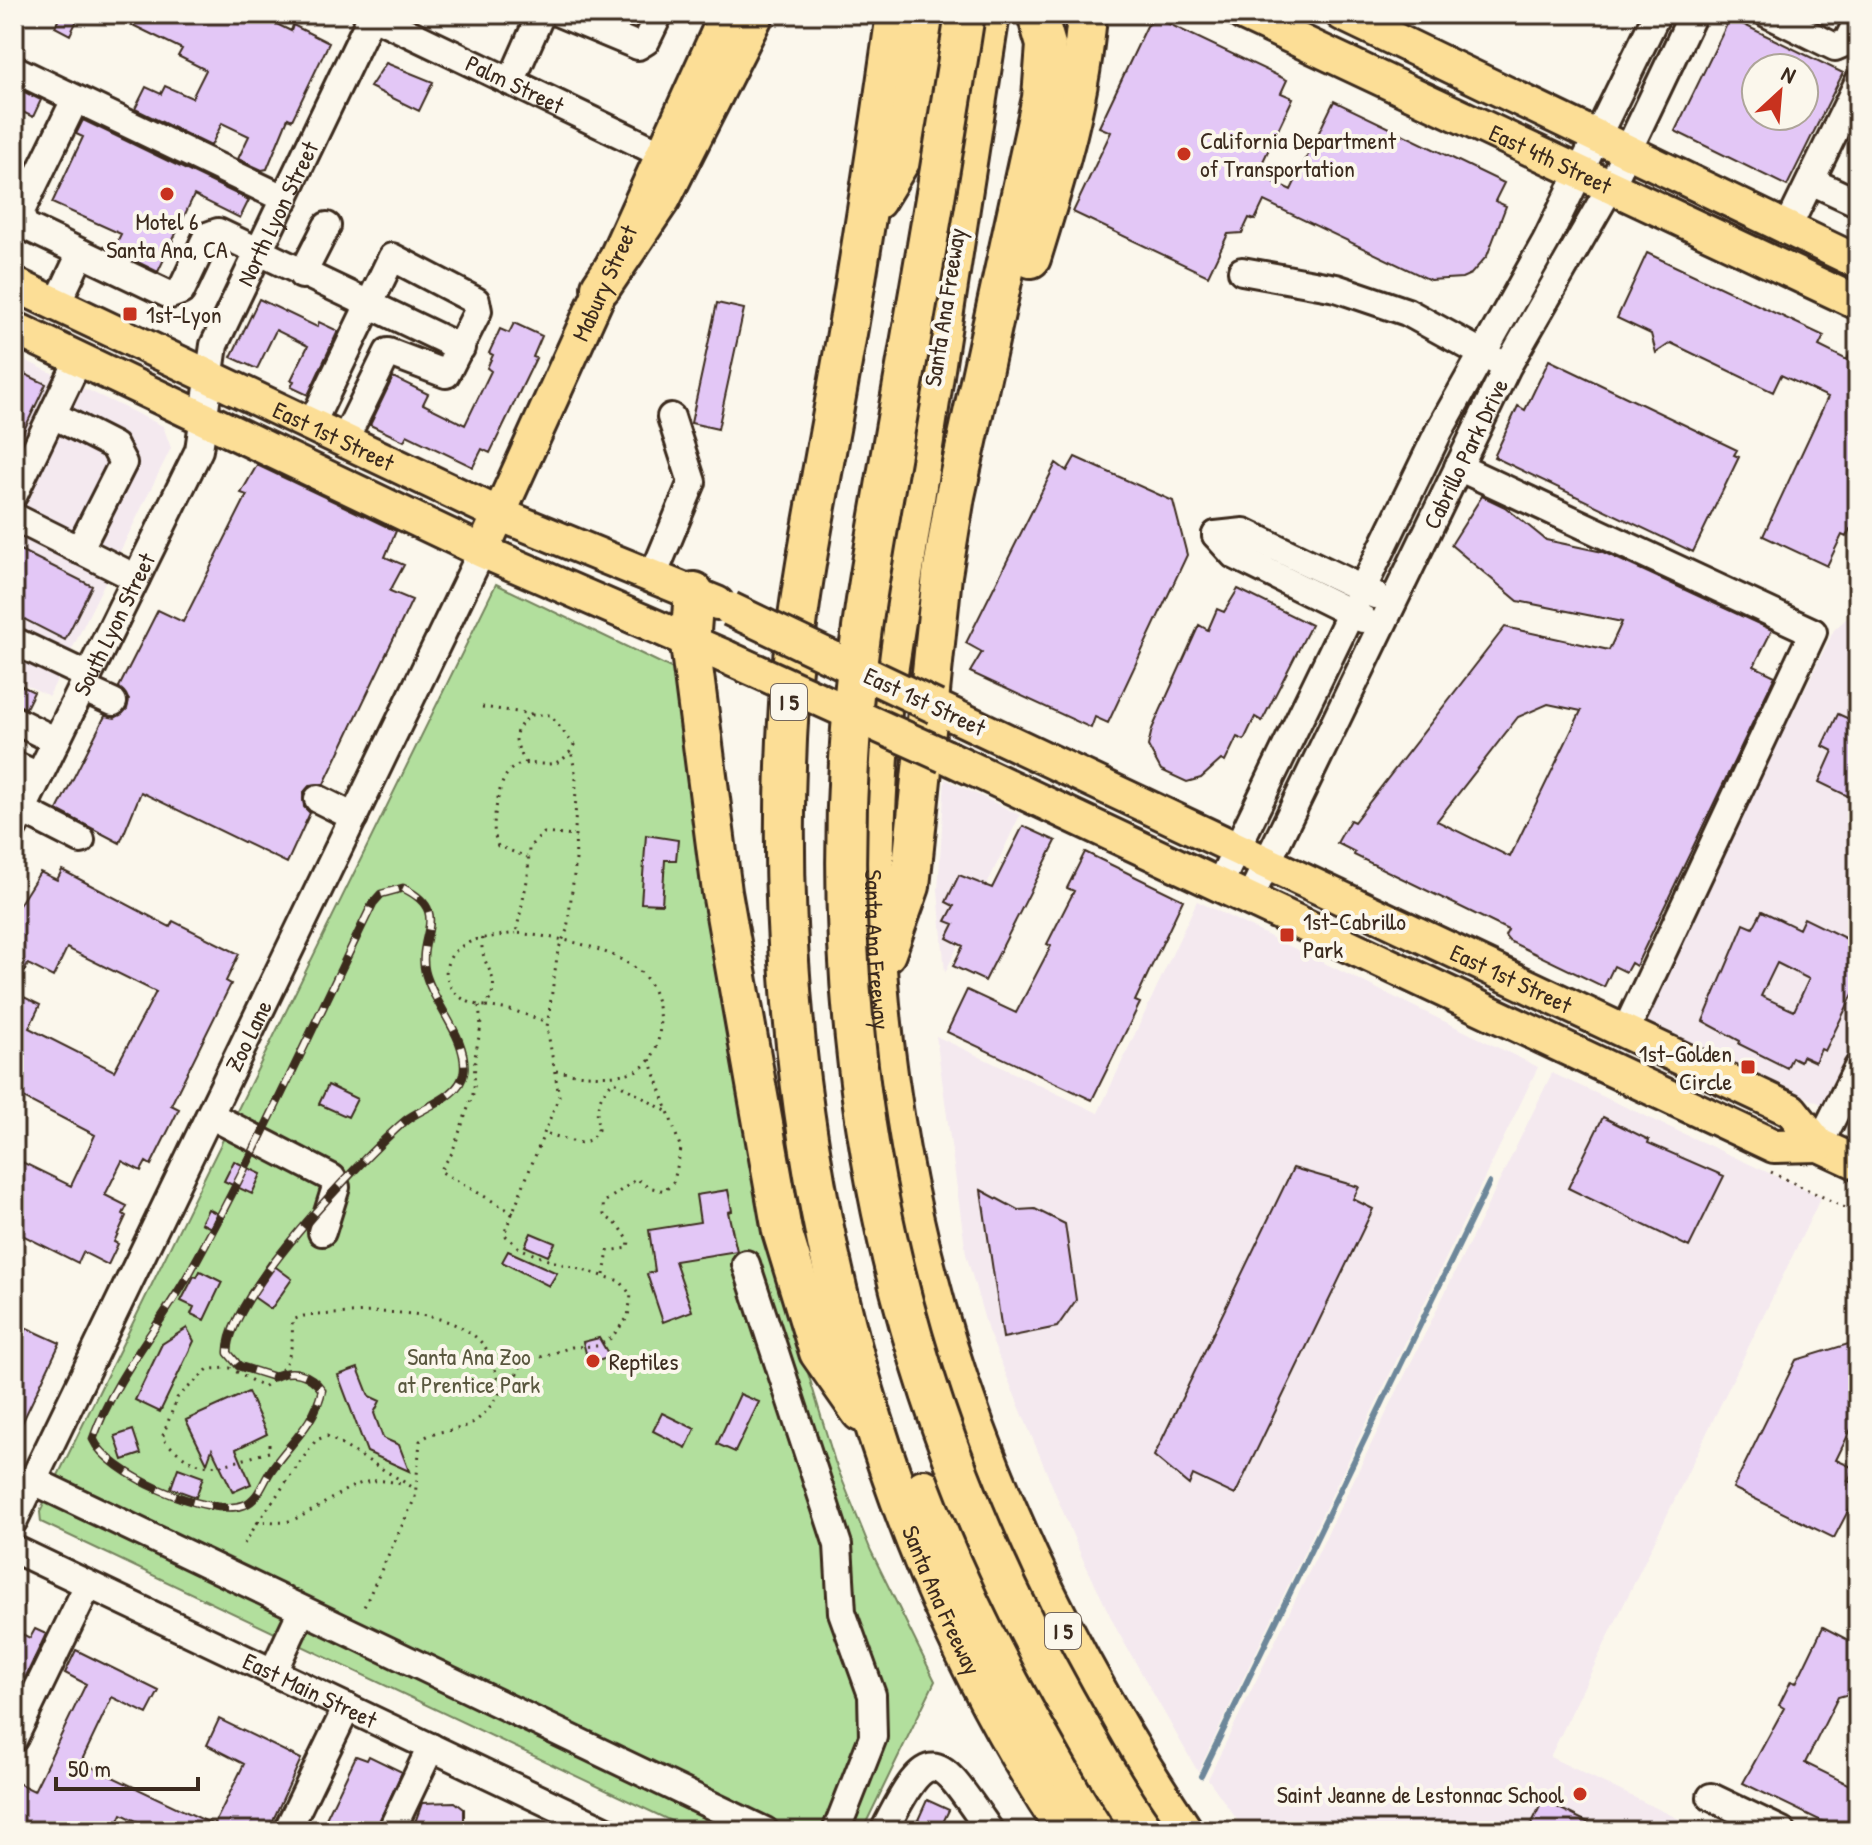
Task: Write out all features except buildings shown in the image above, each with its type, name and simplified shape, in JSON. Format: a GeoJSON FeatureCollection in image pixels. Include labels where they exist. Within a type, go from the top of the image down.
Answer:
{"type":"FeatureCollection","features":[{"type":"Feature","properties":{"kind":"highway"},"geometry":{"type":"LineString","coordinates":[[601,287],[661,198],[754,14]]}},
{"type":"Feature","properties":{"kind":"highway","name":"Santa Ana Freeway"},"geometry":{"type":"LineString","coordinates":[[896,14],[868,213],[806,576],[789,706],[786,862],[799,1067],[818,1195],[848,1329],[879,1437],[951,1622],[1005,1727],[1067,1831]]}},
{"type":"Feature","properties":{"kind":"highway","name":"Santa Ana Freeway"},"geometry":{"type":"LineString","coordinates":[[868,213],[906,151],[926,14]]}},
{"type":"Feature","properties":{"kind":"highway"},"geometry":{"type":"LineString","coordinates":[[945,14],[851,587],[832,740],[830,890],[840,1076],[866,1226],[903,1377],[949,1501],[1008,1635],[1122,1831]]}},
{"type":"Feature","properties":{"kind":"highway"},"geometry":{"type":"LineString","coordinates":[[965,14],[866,594],[850,742],[845,890],[856,1073],[882,1221],[922,1370],[974,1519],[1024,1626],[1123,1802],[1144,1831]]}},
{"type":"Feature","properties":{"kind":"highway","name":"Santa Ana Freeway"},"geometry":{"type":"LineString","coordinates":[[990,14],[882,711],[876,788],[877,979],[888,1083],[906,1193],[968,1417],[1002,1499],[1076,1655],[1135,1758],[1183,1831]]}},
{"type":"Feature","properties":{"kind":"highway"},"geometry":{"type":"LineString","coordinates":[[994,327],[1027,274],[1070,128],[1084,57],[1087,14]]}},
{"type":"Feature","properties":{"kind":"highway"},"geometry":{"type":"LineString","coordinates":[[1084,57],[1105,14]]}},
{"type":"Feature","properties":{"kind":"highway"},"geometry":{"type":"LineString","coordinates":[[877,979],[910,886],[942,575],[955,496],[1042,98],[1046,45],[1040,19]]}},
{"type":"Feature","properties":{"kind":"highway"},"geometry":{"type":"LineString","coordinates":[[694,592],[690,644],[722,892],[782,1231],[819,1352],[879,1437]]}},
{"type":"Feature","properties":{"kind":"highway"},"geometry":{"type":"LineString","coordinates":[[818,1195],[848,1236],[866,1310],[918,1475],[979,1613],[1065,1767],[1106,1831]]}},
{"type":"Feature","properties":{"kind":"main road","name":"Mabury Street"},"geometry":{"type":"LineString","coordinates":[[482,551],[660,153],[726,14]]}},
{"type":"Feature","properties":{"kind":"main road","name":"East 4th Street"},"geometry":{"type":"LineString","coordinates":[[1243,14],[1858,303]]}},
{"type":"Feature","properties":{"kind":"main road","name":"East 4th Street"},"geometry":{"type":"LineString","coordinates":[[1342,14],[1858,262]]}},
{"type":"Feature","properties":{"kind":"main road","name":"East 1st Street"},"geometry":{"type":"LineString","coordinates":[[14,284],[499,514],[694,592],[1791,1110],[1819,1145]]}},
{"type":"Feature","properties":{"kind":"main road","name":"East 1st Street"},"geometry":{"type":"LineString","coordinates":[[14,328],[482,551],[945,756],[1774,1146],[1819,1145],[1858,1163]]}},
{"type":"Feature","properties":{"kind":"main road"},"geometry":{"type":"LineString","coordinates":[[1563,1046],[1574,1033],[1616,1043],[1625,1032]]}},
{"type":"Feature","properties":{"kind":"street"},"geometry":{"type":"LineString","coordinates":[[511,82],[541,14]]}},
{"type":"Feature","properties":{"kind":"street"},"geometry":{"type":"LineString","coordinates":[[561,14],[638,46],[646,41],[659,14]]}},
{"type":"Feature","properties":{"kind":"street","name":"Cabrillo Park Drive"},"geometry":{"type":"LineString","coordinates":[[1249,900],[1507,367],[1611,186],[1613,145],[1657,14]]}},
{"type":"Feature","properties":{"kind":"street","name":"Cabrillo Park Drive"},"geometry":{"type":"LineString","coordinates":[[1219,885],[1356,600],[1481,353],[1511,307],[1581,172],[1613,145],[1693,14]]}},
{"type":"Feature","properties":{"kind":"street"},"geometry":{"type":"LineString","coordinates":[[1768,14],[1835,47],[1847,42],[1858,20]]}},
{"type":"Feature","properties":{"kind":"street","name":"Palm Street"},"geometry":{"type":"LineString","coordinates":[[370,15],[660,153]]}},
{"type":"Feature","properties":{"kind":"street","name":"North Lyon Street"},"geometry":{"type":"LineString","coordinates":[[203,418],[214,345],[370,15]]}},
{"type":"Feature","properties":{"kind":"street"},"geometry":{"type":"LineString","coordinates":[[14,69],[285,199]]}},
{"type":"Feature","properties":{"kind":"street"},"geometry":{"type":"LineString","coordinates":[[1787,229],[1858,83]]}},
{"type":"Feature","properties":{"kind":"street"},"geometry":{"type":"LineString","coordinates":[[70,110],[20,213],[25,226],[170,295],[181,291],[207,236],[218,232],[368,307],[461,348]]}},
{"type":"Feature","properties":{"kind":"street"},"geometry":{"type":"LineString","coordinates":[[1811,181],[1854,201],[1858,193]]}},
{"type":"Feature","properties":{"kind":"street"},"geometry":{"type":"LineString","coordinates":[[302,275],[327,226]]}},
{"type":"Feature","properties":{"kind":"street"},"geometry":{"type":"LineString","coordinates":[[57,304],[81,253]]}},
{"type":"Feature","properties":{"kind":"street"},"geometry":{"type":"LineString","coordinates":[[311,425],[392,257],[476,301],[478,311],[446,374],[355,336]]}},
{"type":"Feature","properties":{"kind":"street"},"geometry":{"type":"LineString","coordinates":[[1242,271],[1336,288],[1407,312],[1507,367]]}},
{"type":"Feature","properties":{"kind":"street"},"geometry":{"type":"LineString","coordinates":[[344,441],[388,352]]}},
{"type":"Feature","properties":{"kind":"street"},"geometry":{"type":"LineString","coordinates":[[14,494],[79,359]]}},
{"type":"Feature","properties":{"kind":"street"},"geometry":{"type":"LineString","coordinates":[[53,415],[114,446],[123,463],[79,550]]}},
{"type":"Feature","properties":{"kind":"street"},"geometry":{"type":"LineString","coordinates":[[653,576],[692,482],[671,417]]}},
{"type":"Feature","properties":{"kind":"street","name":"South Lyon Street"},"geometry":{"type":"LineString","coordinates":[[18,818],[199,450],[203,418]]}},
{"type":"Feature","properties":{"kind":"street"},"geometry":{"type":"LineString","coordinates":[[1458,467],[1813,632],[1625,1032]]}},
{"type":"Feature","properties":{"kind":"street"},"geometry":{"type":"LineString","coordinates":[[14,517],[136,578]]}},
{"type":"Feature","properties":{"kind":"street","name":"Zoo Lane"},"geometry":{"type":"LineString","coordinates":[[14,1520],[482,551]]}},
{"type":"Feature","properties":{"kind":"street"},"geometry":{"type":"LineString","coordinates":[[1356,600],[1387,615]]}},
{"type":"Feature","properties":{"kind":"street"},"geometry":{"type":"LineString","coordinates":[[14,641],[113,702]]}},
{"type":"Feature","properties":{"kind":"street"},"geometry":{"type":"LineString","coordinates":[[14,720],[56,741]]}},
{"type":"Feature","properties":{"kind":"street"},"geometry":{"type":"LineString","coordinates":[[14,765],[39,776]]}},
{"type":"Feature","properties":{"kind":"street"},"geometry":{"type":"LineString","coordinates":[[318,799],[354,817]]}},
{"type":"Feature","properties":{"kind":"street"},"geometry":{"type":"LineString","coordinates":[[18,818],[81,840]]}},
{"type":"Feature","properties":{"kind":"street"},"geometry":{"type":"LineString","coordinates":[[1819,1145],[1858,1067]]}},
{"type":"Feature","properties":{"kind":"street"},"geometry":{"type":"LineString","coordinates":[[210,1115],[332,1178],[336,1187],[322,1232]]}},
{"type":"Feature","properties":{"kind":"street"},"geometry":{"type":"LineString","coordinates":[[746,1264],[838,1545],[842,1612],[872,1695],[873,1737],[836,1831]]}},
{"type":"Feature","properties":{"kind":"street"},"geometry":{"type":"LineString","coordinates":[[34,1481],[765,1831]]}},
{"type":"Feature","properties":{"kind":"street","name":"East Main Street"},"geometry":{"type":"LineString","coordinates":[[14,1549],[607,1831]]}},
{"type":"Feature","properties":{"kind":"street"},"geometry":{"type":"LineString","coordinates":[[14,1738],[88,1585]]}},
{"type":"Feature","properties":{"kind":"street"},"geometry":{"type":"LineString","coordinates":[[273,1672],[302,1610]]}},
{"type":"Feature","properties":{"kind":"street"},"geometry":{"type":"LineString","coordinates":[[287,1831],[347,1707]]}},
{"type":"Feature","properties":{"kind":"street"},"geometry":{"type":"LineString","coordinates":[[391,1831],[431,1747]]}},
{"type":"Feature","properties":{"kind":"street"},"geometry":{"type":"LineString","coordinates":[[884,1831],[907,1785],[918,1772],[932,1767],[947,1771],[990,1831]]}},
{"type":"Feature","properties":{"kind":"street"},"geometry":{"type":"LineString","coordinates":[[1711,1797],[1782,1831]]}},
{"type":"Feature","properties":{"kind":"path"},"geometry":{"type":"LineString","coordinates":[[482,707],[550,715],[566,731],[574,745],[567,759],[556,765],[526,763],[513,768],[500,784],[493,832],[498,846],[527,857]]}},
{"type":"Feature","properties":{"kind":"path"},"geometry":{"type":"LineString","coordinates":[[526,763],[514,741],[516,730],[535,715]]}},
{"type":"Feature","properties":{"kind":"path"},"geometry":{"type":"LineString","coordinates":[[363,1609],[415,1498],[420,1441],[435,1430],[459,1429],[487,1414],[500,1392],[514,1385],[518,1369],[528,1361],[572,1347],[598,1346],[621,1329],[628,1317],[631,1295],[620,1281],[604,1275],[590,1275],[519,1248],[504,1234],[515,1214],[559,1096],[556,1070],[549,1052],[548,1023],[569,910],[576,777],[571,750]]}},
{"type":"Feature","properties":{"kind":"path"},"geometry":{"type":"LineString","coordinates":[[516,933],[528,876],[527,857],[534,839],[544,833],[575,836]]}},
{"type":"Feature","properties":{"kind":"path"},"geometry":{"type":"LineString","coordinates":[[548,1023],[515,1011],[479,1006],[454,991],[447,979],[447,962],[452,951],[464,943],[516,933],[562,939],[640,971],[654,989],[659,1015],[656,1045],[650,1059],[636,1071],[594,1075],[556,1070]]}},
{"type":"Feature","properties":{"kind":"path"},"geometry":{"type":"LineString","coordinates":[[482,938],[481,956],[495,980],[494,993],[486,1006]]}},
{"type":"Feature","properties":{"kind":"path"},"geometry":{"type":"LineString","coordinates":[[479,1006],[481,1026],[474,1091],[452,1153],[440,1171],[515,1214]]}},
{"type":"Feature","properties":{"kind":"path"},"geometry":{"type":"LineString","coordinates":[[604,1275],[608,1251],[628,1248],[629,1241],[620,1227],[604,1215],[603,1203],[637,1179],[648,1187],[665,1191],[674,1181],[681,1149],[650,1059]]}},
{"type":"Feature","properties":{"kind":"path"},"geometry":{"type":"LineString","coordinates":[[546,1133],[579,1143],[590,1140],[598,1130],[596,1108],[601,1093],[614,1081],[666,1111]]}},
{"type":"Feature","properties":{"kind":"path"},"geometry":{"type":"LineString","coordinates":[[269,1444],[269,1452],[209,1468],[189,1462],[162,1438],[177,1398],[208,1369],[230,1368],[263,1387],[273,1380],[292,1354],[292,1320],[304,1316],[431,1315],[460,1328],[486,1348],[500,1392]]}},
{"type":"Feature","properties":{"kind":"path"},"geometry":{"type":"LineString","coordinates":[[244,1544],[316,1440],[327,1436],[414,1488]]}},
{"type":"Feature","properties":{"kind":"path"},"geometry":{"type":"LineString","coordinates":[[258,1522],[286,1522],[357,1482],[375,1478],[414,1488]]}},
{"type":"Feature","properties":{"kind":"shaded area"},"geometry":{"type":"Polygon","coordinates":[[[14,355],[163,426],[171,448],[49,696],[14,679],[14,355]]]}},
{"type":"Feature","properties":{"kind":"shaded area"},"geometry":{"type":"Polygon","coordinates":[[[1858,608],[1858,1121],[1640,1020],[1834,630],[1858,608]]]}},
{"type":"Feature","properties":{"kind":"shaded area"},"geometry":{"type":"Polygon","coordinates":[[[945,779],[1020,815],[945,973],[938,890],[945,779]]]}},
{"type":"Feature","properties":{"kind":"shaded area"},"geometry":{"type":"Polygon","coordinates":[[[1197,901],[1538,1067],[1198,1772],[1117,1630],[1081,1555],[988,1331],[966,1254],[936,1036],[1098,1113],[1197,901]]]}},
{"type":"Feature","properties":{"kind":"shaded area"},"geometry":{"type":"Polygon","coordinates":[[[1552,1073],[1821,1197],[1550,1757],[1704,1831],[1245,1831],[1208,1779],[1552,1073]]]}},
{"type":"Feature","properties":{"kind":"green space","name":"Santa Ana Zoo at Prentice Park"},"geometry":{"type":"Polygon","coordinates":[[[496,584],[675,670],[727,1029],[773,1258],[835,1462],[871,1551],[935,1681],[862,1831],[692,1831],[41,1522],[40,1512],[496,584]]]}},
{"type":"Feature","properties":{"kind":"waterway"},"geometry":{"type":"LineString","coordinates":[[1201,1776],[1489,1183]]}},
{"type":"Feature","properties":{"kind":"railway"},"geometry":{"type":"LineString","coordinates":[[403,888],[418,897],[429,915],[425,971],[461,1046],[464,1059],[461,1081],[448,1095],[405,1121],[330,1196],[272,1266],[233,1329],[228,1353],[239,1366],[274,1377],[287,1373],[300,1374],[322,1390],[307,1424],[249,1503],[228,1507],[184,1499],[138,1479],[118,1466],[93,1439],[113,1394],[179,1291],[215,1225],[373,903],[381,894],[403,888]]}},
{"type":"Feature","properties":{"kind":"place","name":"California Department of Transportation"},"geometry":{"type":"Point","coordinates":[1184,154]}},
{"type":"Feature","properties":{"kind":"place","name":"Motel 6 Santa Ana, CA"},"geometry":{"type":"Point","coordinates":[167,194]}},
{"type":"Feature","properties":{"kind":"place","name":"1st-Lyon"},"geometry":{"type":"Point","coordinates":[130,314]}},
{"type":"Feature","properties":{"kind":"place","name":"1st-Cabrillo Park"},"geometry":{"type":"Point","coordinates":[1287,935]}},
{"type":"Feature","properties":{"kind":"place","name":"1st-Golden Circle"},"geometry":{"type":"Point","coordinates":[1748,1067]}},
{"type":"Feature","properties":{"kind":"place","name":"Reptiles"},"geometry":{"type":"Point","coordinates":[593,1361]}},
{"type":"Feature","properties":{"kind":"place","name":"Saint Jeanne de Lestonnac School"},"geometry":{"type":"Point","coordinates":[1580,1794]}}]}
